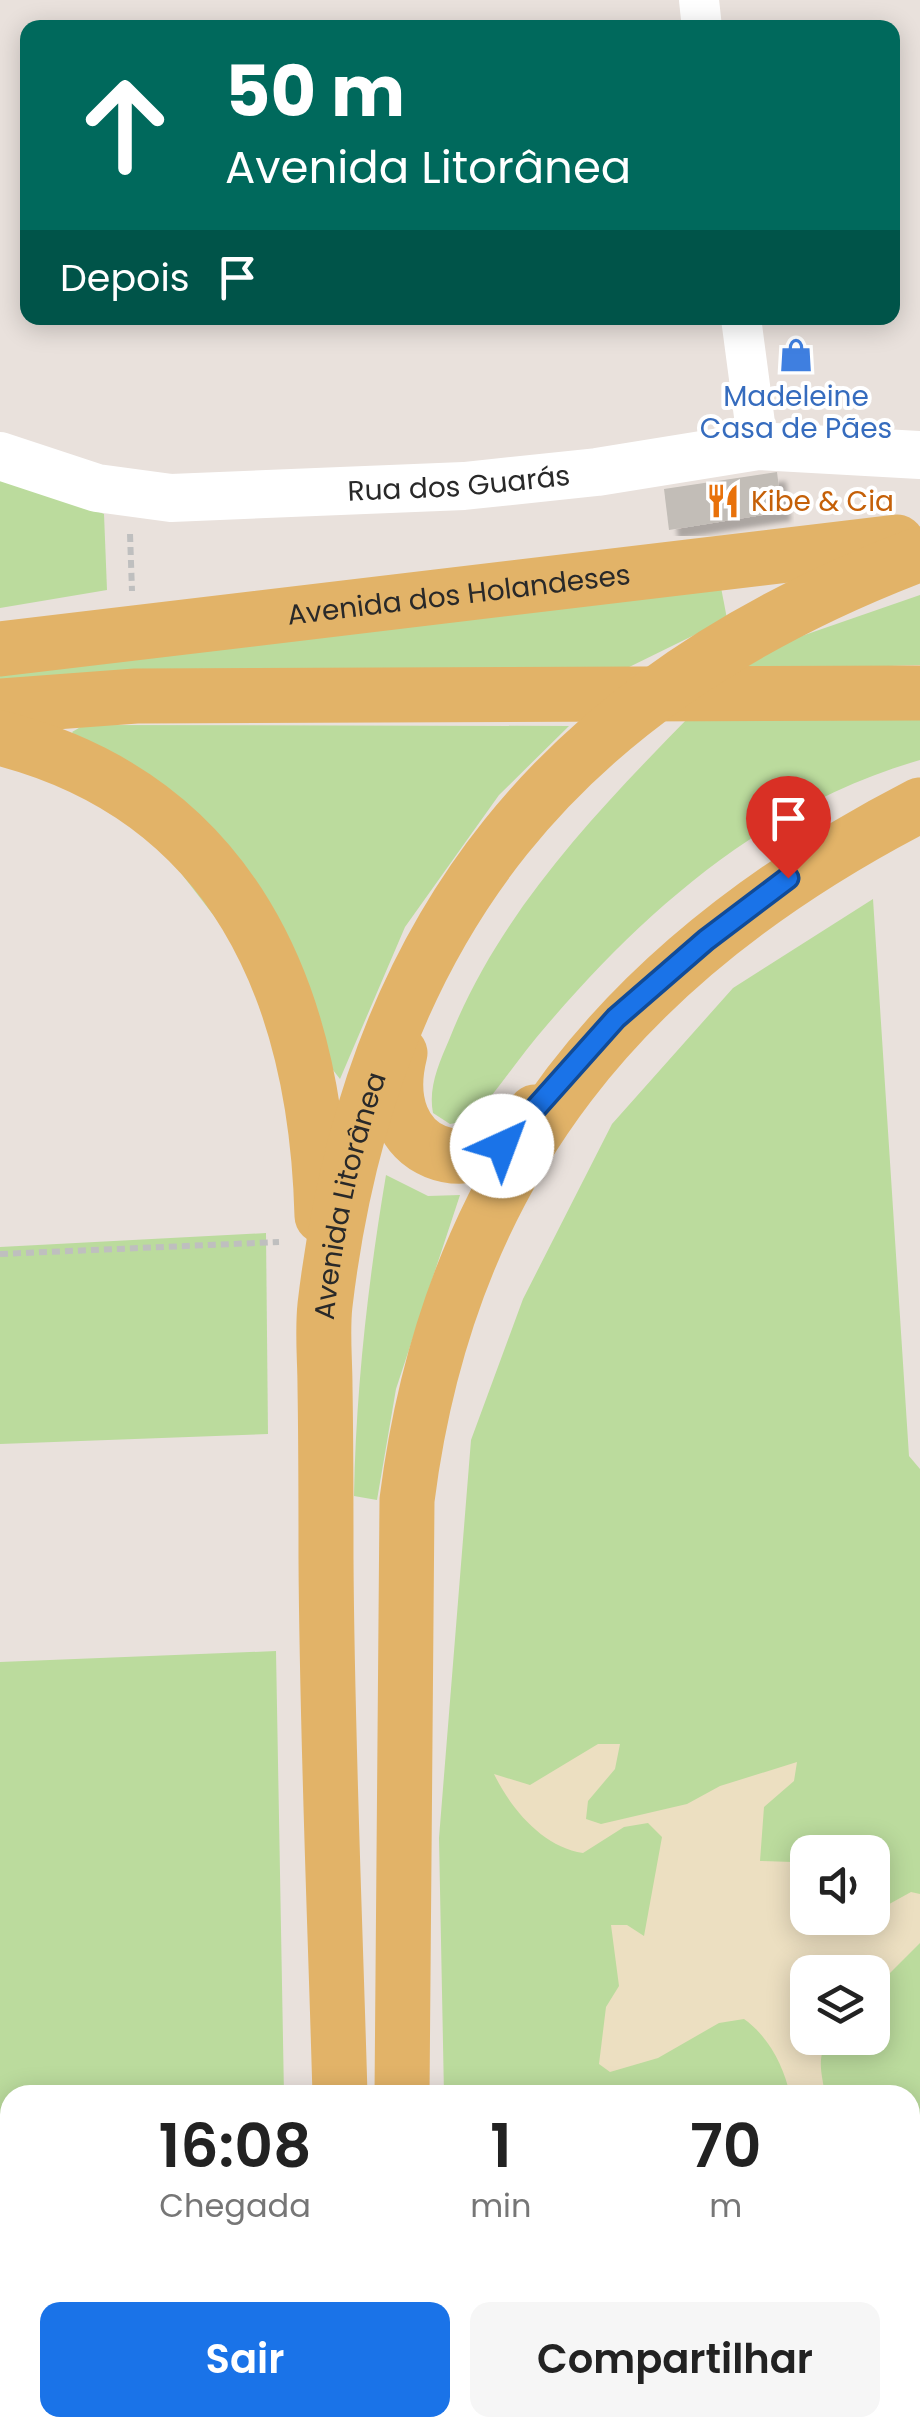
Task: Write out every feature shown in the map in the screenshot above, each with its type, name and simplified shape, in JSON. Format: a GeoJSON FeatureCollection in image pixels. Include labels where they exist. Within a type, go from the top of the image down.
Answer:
{"type":"FeatureCollection","features":[{"type":"Feature","properties":{"kind":"main road","name":"Avenida dos Holandeses"},"geometry":{"type":"LineString","coordinates":[[0,649],[920,540]]}},
{"type":"Feature","properties":{"kind":"main road","name":"Avenida Litorânea"},"geometry":{"type":"LineString","coordinates":[[340,2085],[327,1674],[324,1310],[340,1219],[372,1083],[420,971],[493,852],[557,778],[615,724],[672,680],[764,622],[920,554]]}},
{"type":"Feature","properties":{"kind":"main road"},"geometry":{"type":"LineString","coordinates":[[0,706],[136,696],[920,693]]}},
{"type":"Feature","properties":{"kind":"main road"},"geometry":{"type":"LineString","coordinates":[[0,738],[76,762],[161,813],[201,849],[256,930],[292,1015],[307,1074],[322,1204],[324,1310]]}},
{"type":"Feature","properties":{"kind":"main road"},"geometry":{"type":"LineString","coordinates":[[420,971],[394,1082],[396,1110],[414,1138],[428,1148],[476,1156],[502,1146],[518,1132],[589,1044],[706,940],[788,878],[920,805]]}},
{"type":"Feature","properties":{"kind":"main road"},"geometry":{"type":"LineString","coordinates":[[402,2085],[404,1579],[407,1500],[421,1404],[476,1243],[530,1142],[599,1044],[706,940]]}},
{"type":"Feature","properties":{"kind":"street"},"geometry":{"type":"LineString","coordinates":[[742,325],[758,446]]}},
{"type":"Feature","properties":{"kind":"street","name":"Rua dos Guarás"},"geometry":{"type":"LineString","coordinates":[[0,438],[21,462],[129,496],[207,497],[464,486],[597,472],[758,446],[920,455]]}},
{"type":"Feature","properties":{"kind":"path"},"geometry":{"type":"LineString","coordinates":[[129,496],[132,598]]}},
{"type":"Feature","properties":{"kind":"path"},"geometry":{"type":"LineString","coordinates":[[0,1254],[279,1242]]}},
{"type":"Feature","properties":{"kind":"green space"},"geometry":{"type":"Polygon","coordinates":[[[0,480],[46,491],[104,514],[107,590],[0,608],[0,480]]]}},
{"type":"Feature","properties":{"kind":"green space"},"geometry":{"type":"Polygon","coordinates":[[[720,582],[727,619],[619,672],[0,688],[0,671],[720,582]]]}},
{"type":"Feature","properties":{"kind":"green space"},"geometry":{"type":"Polygon","coordinates":[[[920,595],[920,665],[739,671],[793,639],[920,595]]]}},
{"type":"Feature","properties":{"kind":"green space"},"geometry":{"type":"Polygon","coordinates":[[[920,709],[920,760],[864,779],[812,803],[714,864],[670,900],[586,981],[471,1120],[450,1124],[433,1113],[433,1085],[442,1058],[470,993],[495,949],[523,906],[587,825],[693,713],[920,709]]]}},
{"type":"Feature","properties":{"kind":"green space"},"geometry":{"type":"Polygon","coordinates":[[[84,725],[569,726],[499,795],[405,927],[340,1079],[72,732],[84,725]]]}},
{"type":"Feature","properties":{"kind":"green space"},"geometry":{"type":"Polygon","coordinates":[[[873,899],[909,1456],[920,1469],[920,2085],[444,2085],[439,1838],[471,1440],[523,1299],[612,1124],[733,988],[873,899]]]}},
{"type":"Feature","properties":{"kind":"green space"},"geometry":{"type":"Polygon","coordinates":[[[386,1175],[428,1196],[460,1195],[396,1389],[377,1500],[354,1496],[364,1335],[386,1175]]]}},
{"type":"Feature","properties":{"kind":"green space"},"geometry":{"type":"Polygon","coordinates":[[[266,1233],[268,1434],[0,1444],[0,1247],[266,1233]]]}},
{"type":"Feature","properties":{"kind":"green space"},"geometry":{"type":"Polygon","coordinates":[[[276,1651],[284,2085],[0,2085],[0,1662],[276,1651]]]}},
{"type":"Feature","properties":{"kind":"sand"},"geometry":{"type":"Polygon","coordinates":[[[598,1744],[620,1744],[615,1769],[588,1801],[586,1819],[601,1824],[687,1804],[720,1786],[797,1762],[794,1781],[764,1807],[760,1861],[790,1862],[790,1935],[890,1935],[890,1904],[911,1892],[920,1894],[920,1943],[890,1973],[890,1955],[790,1955],[790,2055],[822,2055],[823,2085],[787,2085],[774,2052],[744,2019],[719,2023],[658,2058],[610,2072],[599,2064],[606,2007],[619,1986],[611,1925],[627,1925],[644,1936],[662,1837],[648,1823],[624,1827],[583,1853],[568,1849],[530,1824],[509,1800],[494,1774],[530,1785],[598,1744]]]}},
{"type":"Feature","properties":{"kind":"building","name":"Kibe & Cia"},"geometry":{"type":"Polygon","coordinates":[[[777,472],[782,512],[669,530],[664,489],[777,472]]]}},
{"type":"Feature","properties":{"kind":"place","name":"Madeleine Casa de Pães"},"geometry":{"type":"Point","coordinates":[796,355]}},
{"type":"Feature","properties":{"kind":"place","name":"Kibe & Cia"},"geometry":{"type":"Point","coordinates":[723,501]}},
{"type":"Feature","properties":{"kind":"route"},"geometry":{"type":"LineString","coordinates":[[502,1146],[518,1132],[579,1055],[616,1018],[706,940],[788,878]]}}]}
